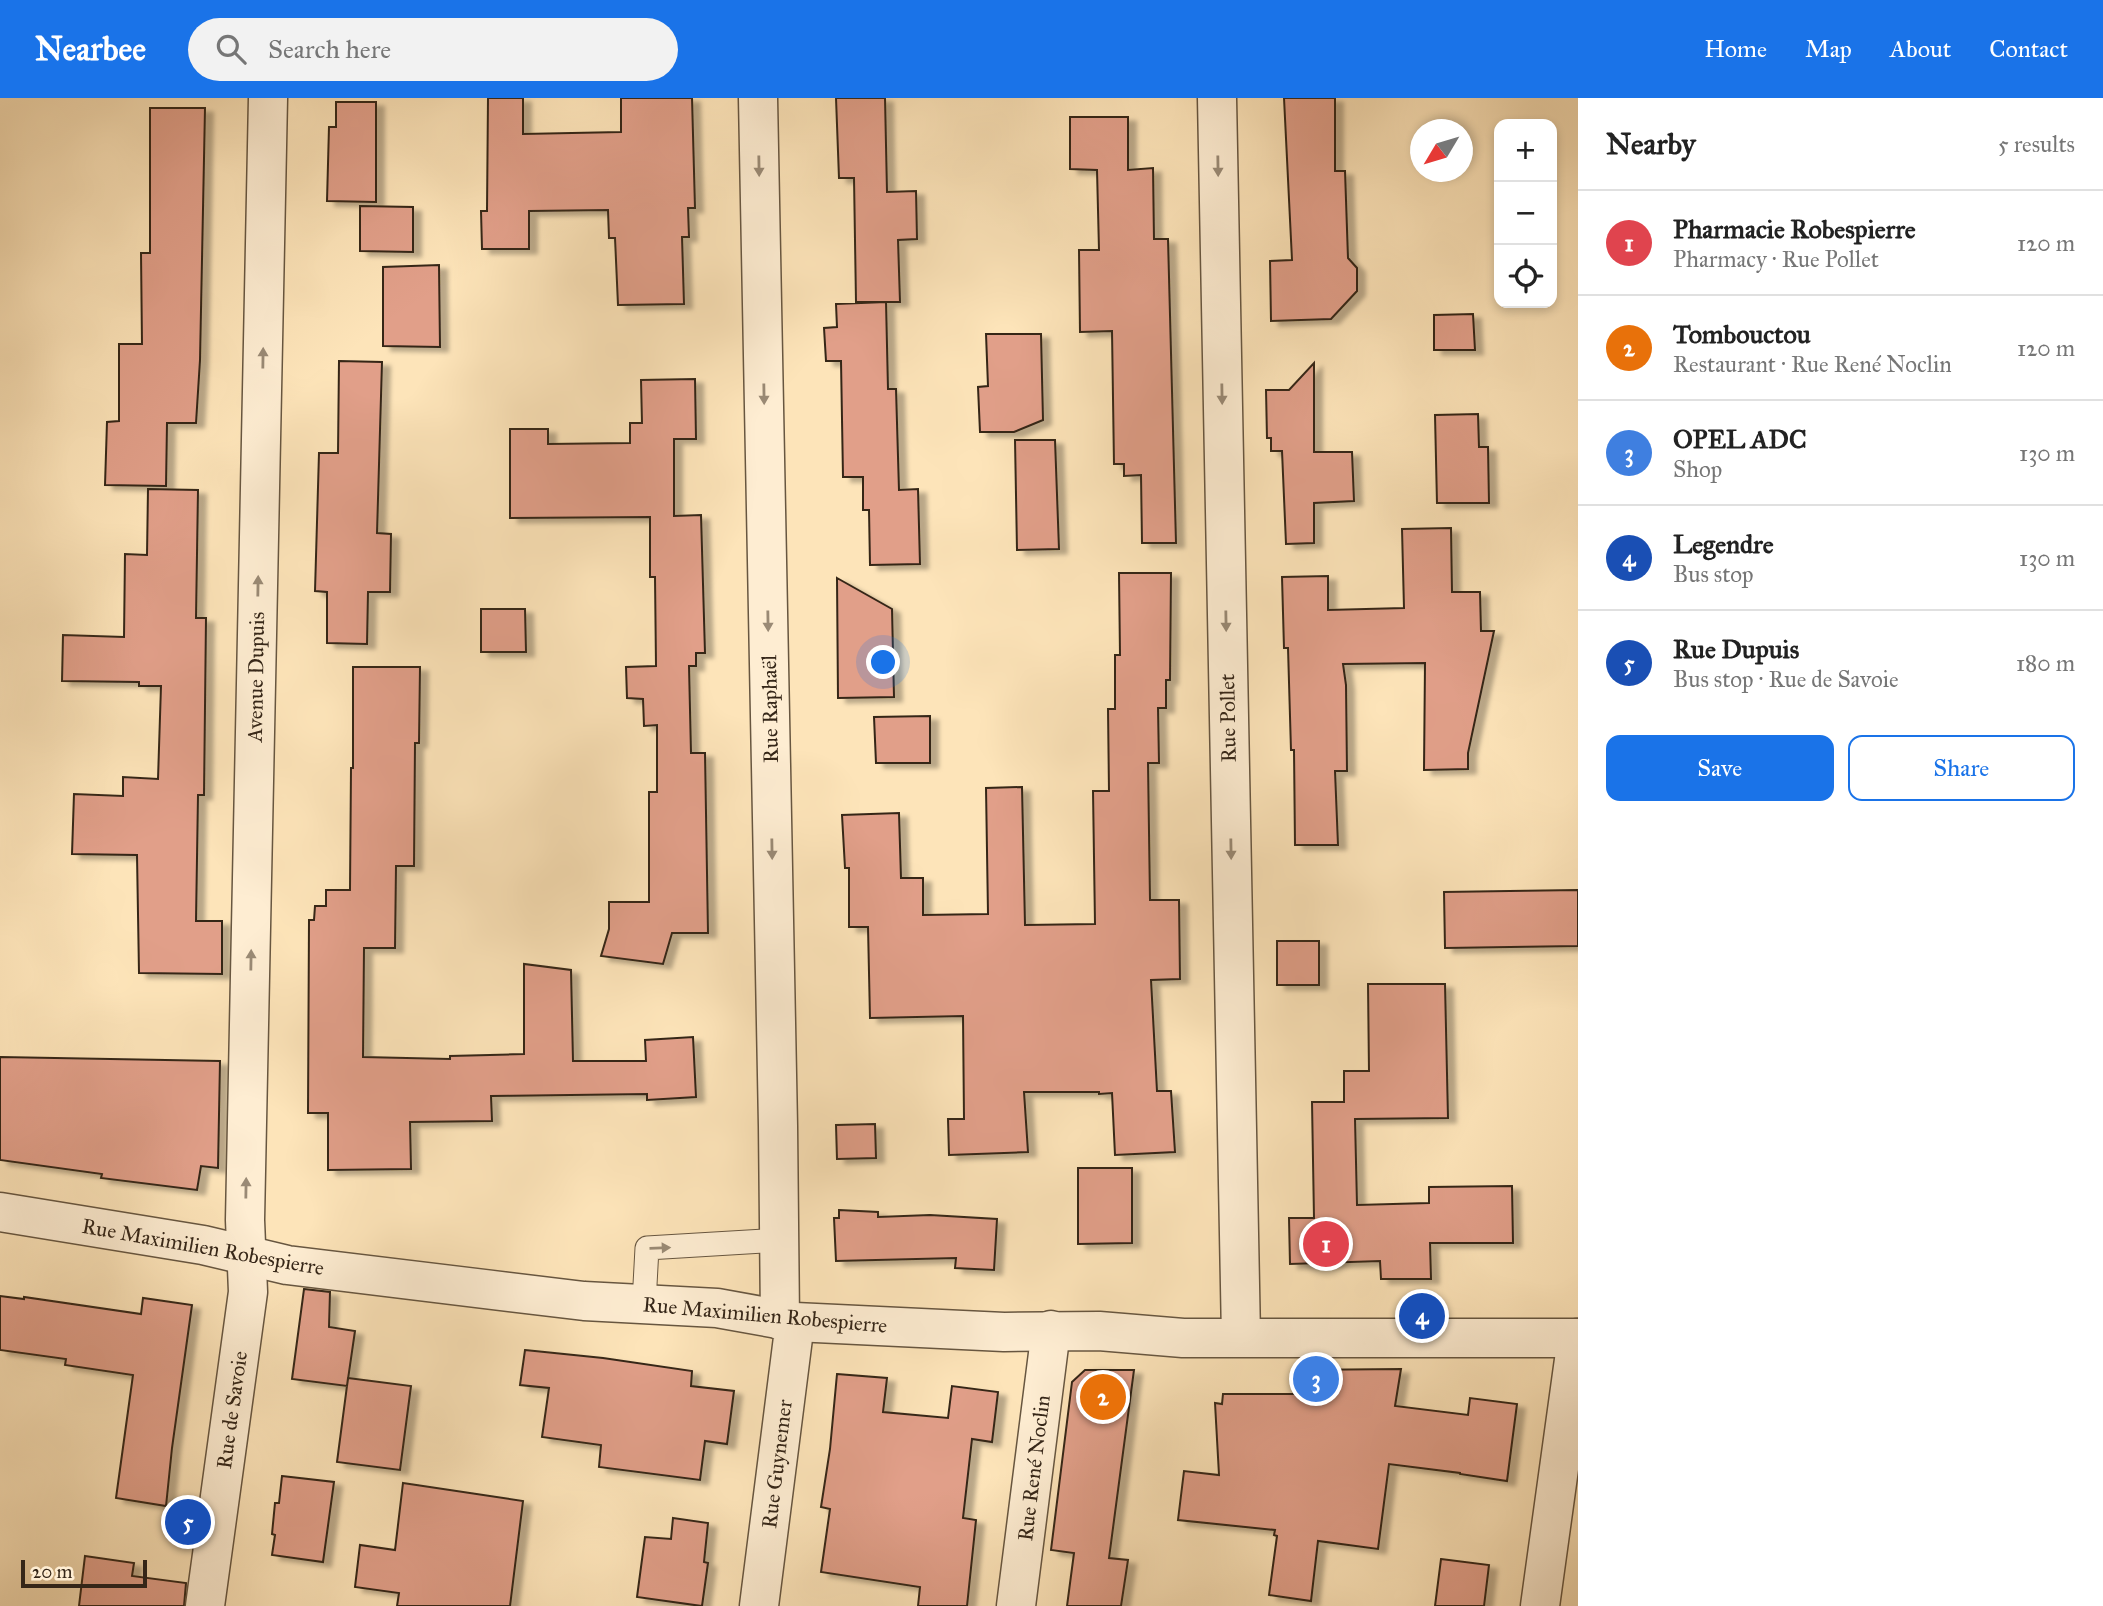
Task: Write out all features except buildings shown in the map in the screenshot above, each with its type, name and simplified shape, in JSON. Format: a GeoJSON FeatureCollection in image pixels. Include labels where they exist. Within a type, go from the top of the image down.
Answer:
{"type":"FeatureCollection","features":[{"type":"Feature","properties":{"kind":"street","name":"Avenue Dupuis"},"geometry":{"type":"LineString","coordinates":[[247,1256],[245,1220],[268,98]]}},
{"type":"Feature","properties":{"kind":"street","name":"Rue Raphaël"},"geometry":{"type":"LineString","coordinates":[[758,98],[779,1240],[787,1321]]}},
{"type":"Feature","properties":{"kind":"street","name":"Rue Pollet"},"geometry":{"type":"LineString","coordinates":[[1217,98],[1241,1337]]}},
{"type":"Feature","properties":{"kind":"street","name":"Rue Maximilien Robespierre"},"geometry":{"type":"LineString","coordinates":[[0,1212],[203,1245],[287,1265],[570,1300],[717,1308],[787,1321],[1004,1332],[1099,1331],[1183,1338],[1577,1338]]}},
{"type":"Feature","properties":{"kind":"street","name":"Rue de Savoie"},"geometry":{"type":"LineString","coordinates":[[205,1606],[248,1292],[247,1256]]}},
{"type":"Feature","properties":{"kind":"street","name":"Rue Guynemer"},"geometry":{"type":"LineString","coordinates":[[760,1606],[787,1321]]}},
{"type":"Feature","properties":{"kind":"street","name":"Rue René Noclin"},"geometry":{"type":"LineString","coordinates":[[1016,1606],[1051,1330]]}},
{"type":"Feature","properties":{"kind":"street"},"geometry":{"type":"LineString","coordinates":[[1540,1606],[1577,1338]]}},
{"type":"Feature","properties":{"kind":"lane"},"geometry":{"type":"LineString","coordinates":[[644,1303],[647,1248],[779,1240]]}},
{"type":"Feature","properties":{"kind":"place","name":"Pharmacie Robespierre"},"geometry":{"type":"Point","coordinates":[1326,1244]}},
{"type":"Feature","properties":{"kind":"place","name":"Legendre"},"geometry":{"type":"Point","coordinates":[1422,1316]}},
{"type":"Feature","properties":{"kind":"place","name":"OPEL ADC"},"geometry":{"type":"Point","coordinates":[1316,1379]}},
{"type":"Feature","properties":{"kind":"place","name":"Tombouctou"},"geometry":{"type":"Point","coordinates":[1103,1397]}},
{"type":"Feature","properties":{"kind":"place","name":"Rue Dupuis"},"geometry":{"type":"Point","coordinates":[188,1522]}}]}
